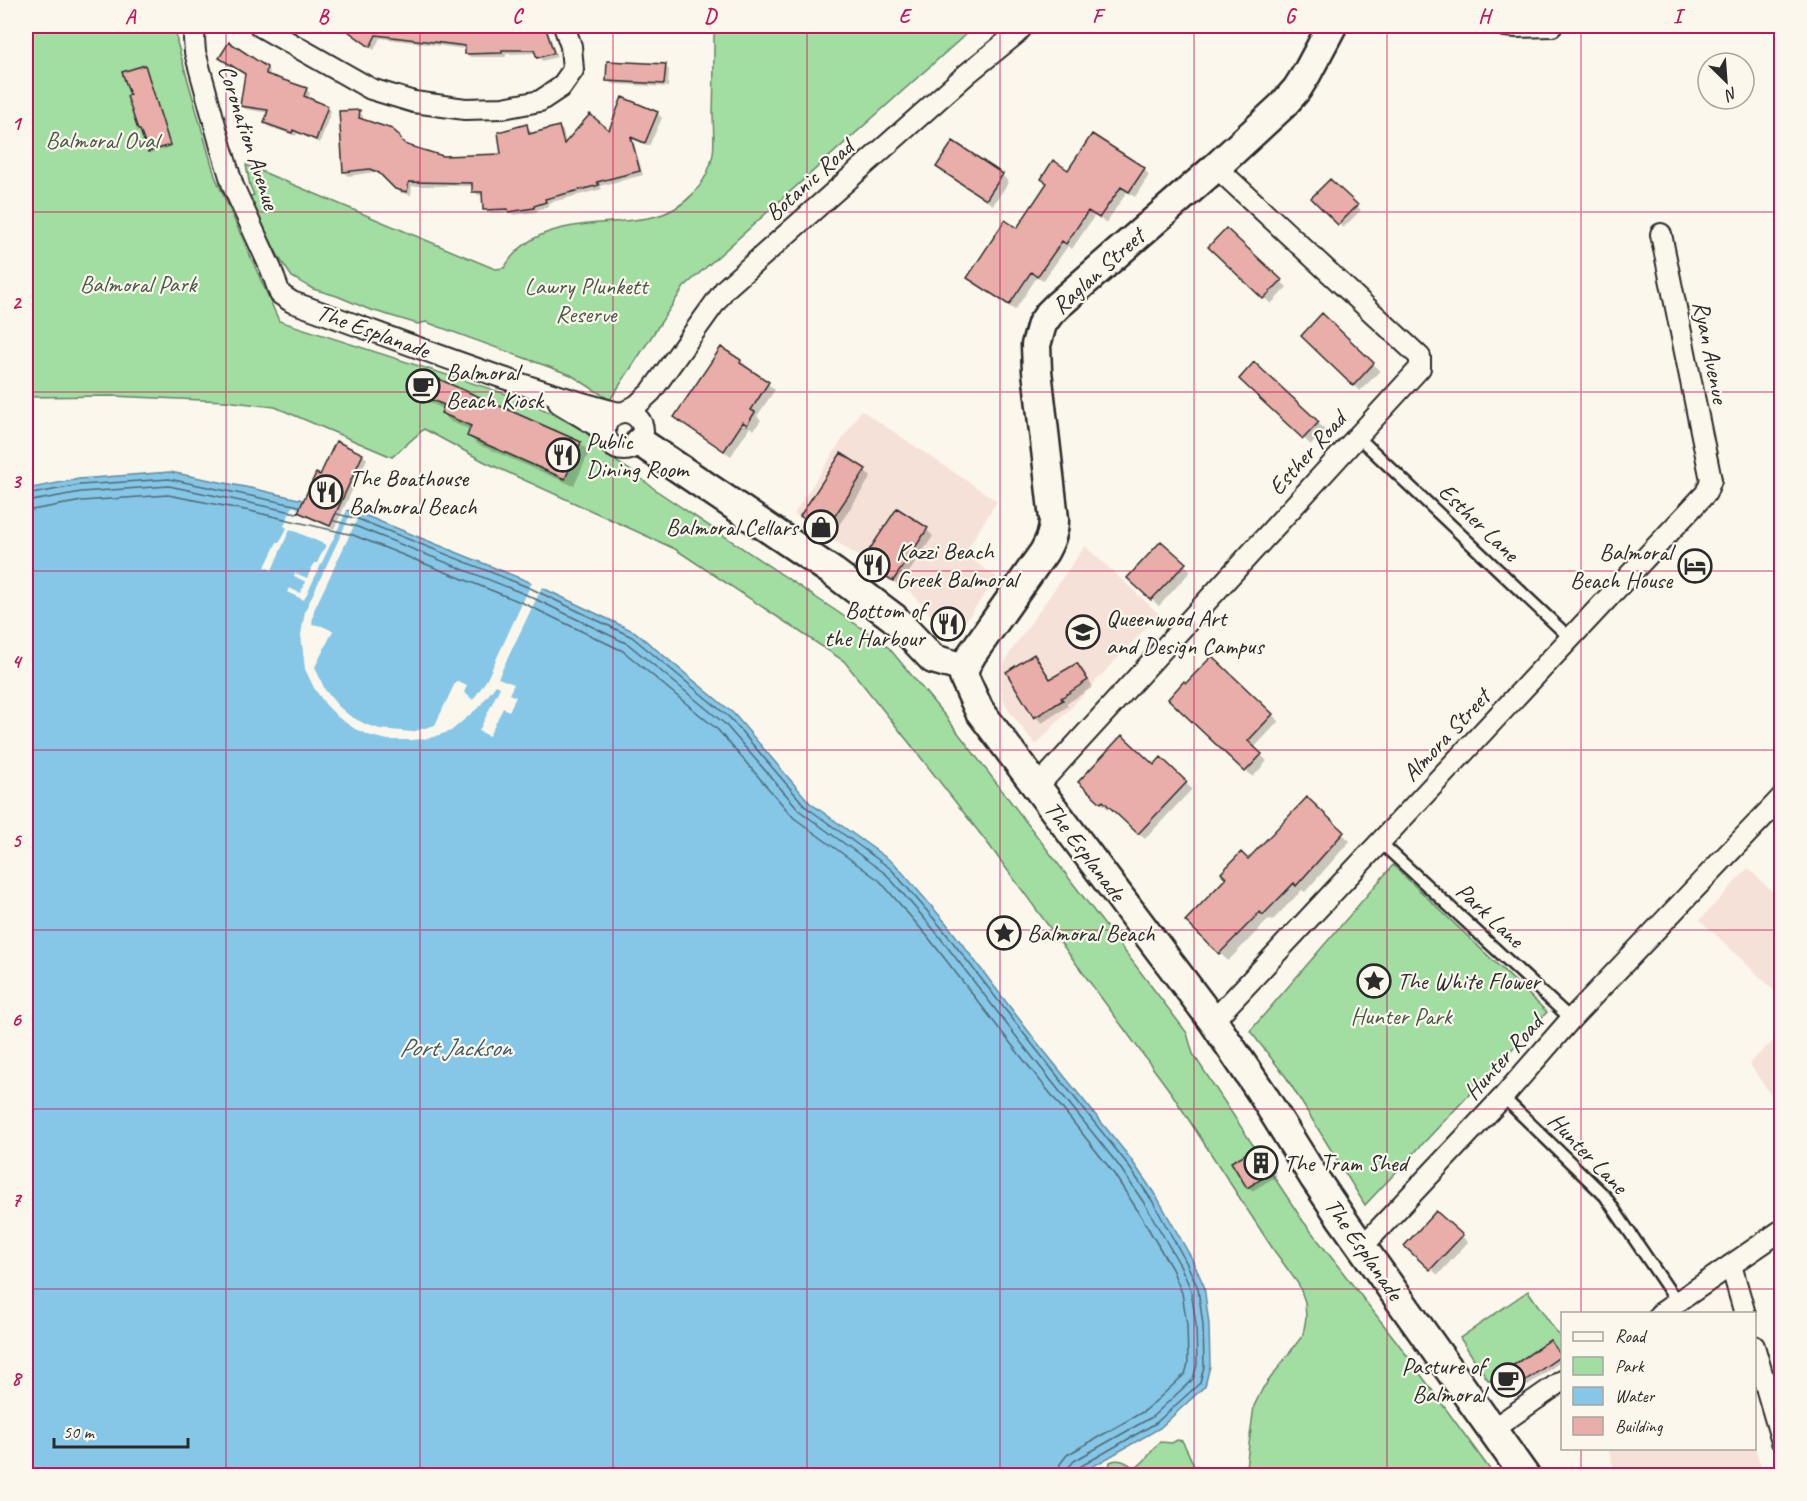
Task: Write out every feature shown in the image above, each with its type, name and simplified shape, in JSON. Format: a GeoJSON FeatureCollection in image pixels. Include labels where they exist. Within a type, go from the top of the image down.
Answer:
{"type":"FeatureCollection","features":[{"type":"Feature","properties":{"kind":"street","name":"Coronation Avenue"},"geometry":{"type":"LineString","coordinates":[[195,26],[195,52],[221,147],[234,186],[280,294]]}},
{"type":"Feature","properties":{"kind":"street"},"geometry":{"type":"LineString","coordinates":[[260,26],[370,89],[414,102],[465,109],[503,108],[540,101],[561,87],[573,70],[571,46],[564,26]]}},
{"type":"Feature","properties":{"kind":"street","name":"Botanic Road"},"geometry":{"type":"LineString","coordinates":[[631,422],[637,405],[651,392],[725,289],[1023,26]]}},
{"type":"Feature","properties":{"kind":"street","name":"Raglan Street"},"geometry":{"type":"LineString","coordinates":[[964,668],[1044,552],[1054,529],[1036,365],[1036,345],[1042,324],[1058,304],[1266,122],[1297,89],[1332,26]]}},
{"type":"Feature","properties":{"kind":"street"},"geometry":{"type":"LineString","coordinates":[[1505,26],[1552,26]]}},
{"type":"Feature","properties":{"kind":"street","name":"Esther Road"},"geometry":{"type":"LineString","coordinates":[[1037,787],[1420,368],[1420,357],[1216,167]]}},
{"type":"Feature","properties":{"kind":"street","name":"Ryan Avenue"},"geometry":{"type":"LineString","coordinates":[[1661,234],[1711,480]]}},
{"type":"Feature","properties":{"kind":"street","name":"The Esplanade"},"geometry":{"type":"LineString","coordinates":[[280,294],[292,302],[631,422],[894,618],[933,659],[964,668],[964,677],[979,710],[1213,1021],[1261,1092],[1315,1179],[1525,1476]]}},
{"type":"Feature","properties":{"kind":"street","name":"The Esplanade"},"geometry":{"type":"LineString","coordinates":[[537,388],[605,431],[608,442],[618,449],[630,449],[631,422]]}},
{"type":"Feature","properties":{"kind":"street"},"geometry":{"type":"LineString","coordinates":[[605,431],[609,420],[631,422]]}},
{"type":"Feature","properties":{"kind":"street","name":"Almora Street"},"geometry":{"type":"LineString","coordinates":[[1213,1021],[1706,493],[1711,480]]}},
{"type":"Feature","properties":{"kind":"street","name":"Hunter Road"},"geometry":{"type":"LineString","coordinates":[[1362,1247],[1503,1096],[1571,1019],[1782,797]]}},
{"type":"Feature","properties":{"kind":"street"},"geometry":{"type":"LineString","coordinates":[[1663,1312],[1782,1230]]}},
{"type":"Feature","properties":{"kind":"street"},"geometry":{"type":"LineString","coordinates":[[1731,1265],[1744,1312]]}},
{"type":"Feature","properties":{"kind":"street"},"geometry":{"type":"LineString","coordinates":[[1756,1350],[1782,1442]]}},
{"type":"Feature","properties":{"kind":"street"},"geometry":{"type":"LineString","coordinates":[[1493,1429],[1561,1382]]}},
{"type":"Feature","properties":{"kind":"lane","name":"Esther Lane"},"geometry":{"type":"LineString","coordinates":[[1358,436],[1571,639]]}},
{"type":"Feature","properties":{"kind":"lane","name":"Park Lane"},"geometry":{"type":"LineString","coordinates":[[1380,842],[1571,1019]]}},
{"type":"Feature","properties":{"kind":"lane","name":"Hunter Lane"},"geometry":{"type":"LineString","coordinates":[[1503,1096],[1605,1196],[1677,1302]]}},
{"type":"Feature","properties":{"kind":"shaded area"},"geometry":{"type":"Polygon","coordinates":[[[861,410],[997,501],[964,554],[997,577],[955,636],[949,637],[908,589],[794,514],[861,410]]]}},
{"type":"Feature","properties":{"kind":"shaded area","name":"Queenwood Art and Design Campus"},"geometry":{"type":"Polygon","coordinates":[[[1085,546],[1159,614],[1036,745],[1009,711],[1003,698],[1001,685],[1003,667],[1011,651],[1085,546]]]}},
{"type":"Feature","properties":{"kind":"shaded area"},"geometry":{"type":"Polygon","coordinates":[[[1748,868],[1781,900],[1781,997],[1700,920],[1748,868]]]}},
{"type":"Feature","properties":{"kind":"shaded area"},"geometry":{"type":"Polygon","coordinates":[[[1781,1034],[1781,1110],[1749,1063],[1781,1034]]]}},
{"type":"Feature","properties":{"kind":"shaded area"},"geometry":{"type":"Polygon","coordinates":[[[1608,1450],[1756,1450],[1763,1475],[1616,1475],[1608,1450]]]}},
{"type":"Feature","properties":{"kind":"green space","name":"Balmoral Park"},"geometry":{"type":"Polygon","coordinates":[[[26,26],[176,26],[177,42],[215,176],[279,321],[525,400],[584,430],[606,455],[889,648],[946,717],[1187,1033],[1193,1054],[1303,1221],[1397,1342],[1494,1475],[1245,1475],[1254,1406],[1263,1388],[1303,1335],[1306,1318],[1305,1302],[1299,1285],[1172,1094],[989,845],[844,661],[675,549],[485,462],[424,429],[392,457],[275,407],[225,401],[111,396],[26,397],[26,26]]]}},
{"type":"Feature","properties":{"kind":"green space","name":"Lawry Plunkett Reserve"},"geometry":{"type":"Polygon","coordinates":[[[714,26],[975,26],[684,287],[610,400],[571,375],[426,322],[418,324],[313,289],[292,277],[247,197],[254,195],[246,165],[495,269],[504,268],[517,251],[533,239],[551,231],[571,226],[633,220],[664,214],[693,194],[706,176],[713,154],[714,26]]]}},
{"type":"Feature","properties":{"kind":"green space","name":"Hunter Park"},"geometry":{"type":"Polygon","coordinates":[[[1393,865],[1547,1012],[1365,1205],[1286,1077],[1250,1031],[1393,865]]]}},
{"type":"Feature","properties":{"kind":"green space"},"geometry":{"type":"Polygon","coordinates":[[[1528,1291],[1561,1339],[1561,1356],[1550,1340],[1488,1380],[1460,1338],[1528,1291]]]}},
{"type":"Feature","properties":{"kind":"green space"},"geometry":{"type":"Polygon","coordinates":[[[1177,1440],[1182,1441],[1198,1475],[1111,1475],[1108,1471],[1110,1462],[1117,1460],[1135,1468],[1160,1442],[1172,1443],[1177,1440]]]}},
{"type":"Feature","properties":{"kind":"water","name":"Port Jackson"},"geometry":{"type":"Polygon","coordinates":[[[170,472],[359,513],[532,583],[635,632],[734,714],[810,803],[895,864],[946,923],[1032,1036],[1130,1158],[1158,1199],[1192,1259],[1204,1286],[1209,1324],[1210,1366],[1205,1386],[1160,1428],[1078,1475],[26,1476],[26,489],[79,479],[170,472]]]}},
{"type":"Feature","properties":{"kind":"pier"},"geometry":{"type":"Polygon","coordinates":[[[293,506],[299,509],[298,512],[330,526],[340,506],[348,508],[304,600],[287,592],[289,588],[300,593],[306,582],[294,576],[295,573],[307,578],[326,545],[290,529],[272,570],[265,567],[277,542],[280,542],[287,528],[284,526],[293,506]]]}},
{"type":"Feature","properties":{"kind":"pier"},"geometry":{"type":"Polygon","coordinates":[[[353,509],[361,511],[314,610],[312,624],[333,631],[315,667],[325,690],[350,716],[367,725],[380,729],[412,732],[435,725],[456,681],[467,686],[464,692],[473,700],[487,679],[533,580],[543,585],[498,678],[514,684],[509,694],[516,697],[509,711],[503,708],[489,736],[479,731],[500,687],[496,685],[479,707],[451,731],[430,738],[413,740],[388,740],[355,729],[326,705],[314,688],[305,669],[301,635],[305,611],[353,509]]]}},
{"type":"Feature","properties":{"kind":"building"},"geometry":{"type":"Polygon","coordinates":[[[341,26],[545,26],[554,53],[537,58],[534,50],[502,50],[502,53],[465,54],[465,46],[376,35],[370,47],[341,26]]]}},
{"type":"Feature","properties":{"kind":"building"},"geometry":{"type":"Polygon","coordinates":[[[229,42],[267,67],[266,74],[307,88],[304,96],[328,106],[316,140],[293,130],[292,133],[264,123],[268,110],[240,106],[245,74],[219,58],[229,42]]]}},
{"type":"Feature","properties":{"kind":"building"},"geometry":{"type":"Polygon","coordinates":[[[607,61],[666,64],[664,84],[606,81],[607,61]]]}},
{"type":"Feature","properties":{"kind":"building"},"geometry":{"type":"Polygon","coordinates":[[[145,65],[170,145],[148,152],[140,130],[138,130],[122,72],[145,65]]]}},
{"type":"Feature","properties":{"kind":"building"},"geometry":{"type":"Polygon","coordinates":[[[622,97],[658,112],[645,143],[631,137],[640,171],[597,182],[599,185],[545,199],[546,202],[534,208],[509,212],[508,209],[483,210],[482,192],[472,192],[472,183],[409,182],[407,192],[395,189],[379,173],[370,169],[343,172],[339,111],[360,110],[359,118],[392,129],[407,145],[443,156],[501,154],[498,132],[527,124],[529,134],[559,126],[564,144],[590,114],[609,130],[622,97]]]}},
{"type":"Feature","properties":{"kind":"building"},"geometry":{"type":"Polygon","coordinates":[[[1092,134],[1145,168],[1129,192],[1121,187],[1099,218],[1088,211],[1066,244],[1062,241],[1037,277],[1031,272],[1009,305],[967,278],[1005,220],[1017,228],[1047,183],[1041,179],[1053,160],[1068,170],[1092,134]]]}},
{"type":"Feature","properties":{"kind":"building"},"geometry":{"type":"Polygon","coordinates":[[[953,141],[1003,174],[986,200],[936,167],[953,141]]]}},
{"type":"Feature","properties":{"kind":"building"},"geometry":{"type":"Polygon","coordinates":[[[1330,179],[1358,205],[1338,225],[1311,198],[1330,179]]]}},
{"type":"Feature","properties":{"kind":"building"},"geometry":{"type":"Polygon","coordinates":[[[1226,228],[1282,280],[1263,299],[1208,247],[1226,228]]]}},
{"type":"Feature","properties":{"kind":"building"},"geometry":{"type":"Polygon","coordinates":[[[1322,313],[1374,363],[1353,386],[1301,336],[1322,313]]]}},
{"type":"Feature","properties":{"kind":"building"},"geometry":{"type":"Polygon","coordinates":[[[721,347],[769,382],[751,410],[755,412],[747,425],[743,422],[724,451],[674,417],[721,347]]]}},
{"type":"Feature","properties":{"kind":"building"},"geometry":{"type":"Polygon","coordinates":[[[1254,362],[1319,422],[1303,439],[1239,379],[1254,362]]]}},
{"type":"Feature","properties":{"kind":"building"},"geometry":{"type":"Polygon","coordinates":[[[425,373],[581,442],[565,479],[467,436],[471,426],[441,413],[444,405],[416,393],[425,373]]]}},
{"type":"Feature","properties":{"kind":"building","name":"The Boathouse Balmoral Beach"},"geometry":{"type":"Polygon","coordinates":[[[336,441],[363,454],[330,526],[298,512],[316,473],[320,475],[336,441]]]}},
{"type":"Feature","properties":{"kind":"building"},"geometry":{"type":"Polygon","coordinates":[[[841,453],[866,469],[824,532],[800,516],[841,453]]]}},
{"type":"Feature","properties":{"kind":"building"},"geometry":{"type":"Polygon","coordinates":[[[897,508],[928,528],[893,581],[862,561],[897,508]]]}},
{"type":"Feature","properties":{"kind":"building"},"geometry":{"type":"Polygon","coordinates":[[[1161,541],[1186,563],[1151,600],[1127,578],[1161,541]]]}},
{"type":"Feature","properties":{"kind":"building"},"geometry":{"type":"Polygon","coordinates":[[[1034,654],[1050,679],[1077,663],[1088,680],[1061,698],[1063,700],[1034,718],[1006,672],[1034,654]]]}},
{"type":"Feature","properties":{"kind":"building"},"geometry":{"type":"Polygon","coordinates":[[[1212,656],[1273,714],[1248,741],[1262,754],[1245,772],[1168,699],[1212,656]]]}},
{"type":"Feature","properties":{"kind":"building"},"geometry":{"type":"Polygon","coordinates":[[[1122,735],[1154,765],[1161,757],[1187,782],[1138,834],[1103,801],[1101,803],[1078,782],[1122,735]]]}},
{"type":"Feature","properties":{"kind":"building"},"geometry":{"type":"Polygon","coordinates":[[[1307,797],[1344,832],[1296,886],[1294,883],[1263,915],[1260,912],[1219,954],[1185,921],[1226,878],[1221,873],[1241,852],[1248,859],[1307,797]]]}},
{"type":"Feature","properties":{"kind":"building"},"geometry":{"type":"Polygon","coordinates":[[[1258,1147],[1274,1171],[1247,1188],[1231,1162],[1258,1147]]]}},
{"type":"Feature","properties":{"kind":"building"},"geometry":{"type":"Polygon","coordinates":[[[1436,1211],[1463,1235],[1430,1270],[1404,1246],[1436,1211]]]}},
{"type":"Feature","properties":{"kind":"building"},"geometry":{"type":"Polygon","coordinates":[[[1550,1340],[1561,1356],[1507,1393],[1499,1392],[1491,1381],[1550,1340]]]}},
{"type":"Feature","properties":{"kind":"place","name":"Balmoral Beach Kiosk"},"geometry":{"type":"Point","coordinates":[423,386]}},
{"type":"Feature","properties":{"kind":"place","name":"Public Dining Room"},"geometry":{"type":"Point","coordinates":[563,455]}},
{"type":"Feature","properties":{"kind":"place","name":"The Boathouse Balmoral Beach"},"geometry":{"type":"Point","coordinates":[326,492]}},
{"type":"Feature","properties":{"kind":"place","name":"Balmoral Cellars"},"geometry":{"type":"Point","coordinates":[821,527]}},
{"type":"Feature","properties":{"kind":"place","name":"Kazzi Beach Greek Balmoral"},"geometry":{"type":"Point","coordinates":[873,565]}},
{"type":"Feature","properties":{"kind":"place","name":"Balmoral Beach House"},"geometry":{"type":"Point","coordinates":[1695,566]}},
{"type":"Feature","properties":{"kind":"place","name":"Bottom of the Harbour"},"geometry":{"type":"Point","coordinates":[948,624]}},
{"type":"Feature","properties":{"kind":"place","name":"Queenwood Art and Design Campus"},"geometry":{"type":"Point","coordinates":[1083,632]}},
{"type":"Feature","properties":{"kind":"place","name":"Balmoral Beach"},"geometry":{"type":"Point","coordinates":[1004,933]}},
{"type":"Feature","properties":{"kind":"place","name":"The White Flower"},"geometry":{"type":"Point","coordinates":[1374,981]}},
{"type":"Feature","properties":{"kind":"place","name":"The Tram Shed"},"geometry":{"type":"Point","coordinates":[1261,1163]}},
{"type":"Feature","properties":{"kind":"place","name":"Pasture of Balmoral"},"geometry":{"type":"Point","coordinates":[1508,1380]}},
{"type":"Feature","properties":{"kind":"park label","name":"Balmoral Oval"},"geometry":{"type":"Point","coordinates":[102,140]}}]}
